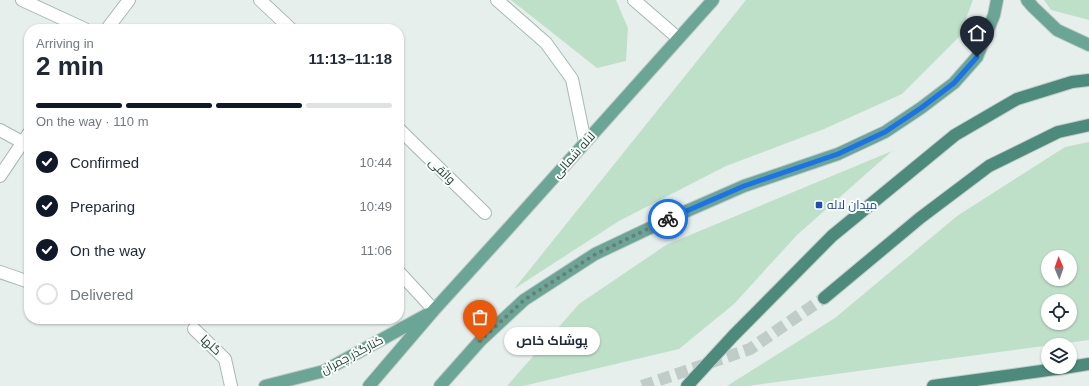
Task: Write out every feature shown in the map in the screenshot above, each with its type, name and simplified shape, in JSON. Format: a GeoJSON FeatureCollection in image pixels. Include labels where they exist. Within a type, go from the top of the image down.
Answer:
{"type":"FeatureCollection","features":[{"type":"Feature","properties":{"kind":"highway"},"geometry":{"type":"LineString","coordinates":[[687,386],[733,336],[832,236],[955,135],[1017,99],[1072,82],[1089,80]]}},
{"type":"Feature","properties":{"kind":"highway"},"geometry":{"type":"LineString","coordinates":[[824,298],[920,218],[988,166],[1058,132],[1089,125]]}},
{"type":"Feature","properties":{"kind":"highway"},"geometry":{"type":"LineString","coordinates":[[1077,366],[1089,364]]}},
{"type":"Feature","properties":{"kind":"highway"},"geometry":{"type":"LineString","coordinates":[[933,386],[1041,371]]}},
{"type":"Feature","properties":{"kind":"main road","name":"لاله شمالی"},"geometry":{"type":"LineString","coordinates":[[369,386],[434,310],[712,0]]}},
{"type":"Feature","properties":{"kind":"main road"},"geometry":{"type":"LineString","coordinates":[[440,386],[480,341],[524,300],[596,254],[673,217],[744,186],[844,151],[885,132],[921,108],[954,83],[977,57],[994,15],[997,0]]}},
{"type":"Feature","properties":{"kind":"main road"},"geometry":{"type":"LineString","coordinates":[[1027,0],[1057,30],[1089,44]]}},
{"type":"Feature","properties":{"kind":"main road","name":"کنارگذر چمران"},"geometry":{"type":"LineString","coordinates":[[265,386],[324,372],[434,310]]}},
{"type":"Feature","properties":{"kind":"street"},"geometry":{"type":"LineString","coordinates":[[22,0],[74,24]]}},
{"type":"Feature","properties":{"kind":"street"},"geometry":{"type":"LineString","coordinates":[[112,24],[129,0]]}},
{"type":"Feature","properties":{"kind":"street"},"geometry":{"type":"LineString","coordinates":[[260,0],[286,24]]}},
{"type":"Feature","properties":{"kind":"street"},"geometry":{"type":"LineString","coordinates":[[497,0],[546,43],[572,79],[585,142]]}},
{"type":"Feature","properties":{"kind":"street"},"geometry":{"type":"LineString","coordinates":[[634,0],[678,38]]}},
{"type":"Feature","properties":{"kind":"street"},"geometry":{"type":"LineString","coordinates":[[0,130],[24,134]]}},
{"type":"Feature","properties":{"kind":"street","name":"واثقی"},"geometry":{"type":"LineString","coordinates":[[404,135],[485,213]]}},
{"type":"Feature","properties":{"kind":"street"},"geometry":{"type":"LineString","coordinates":[[0,176],[24,140]]}},
{"type":"Feature","properties":{"kind":"street"},"geometry":{"type":"LineString","coordinates":[[0,272],[24,280]]}},
{"type":"Feature","properties":{"kind":"street"},"geometry":{"type":"LineString","coordinates":[[404,277],[434,310]]}},
{"type":"Feature","properties":{"kind":"street","name":"گلها"},"geometry":{"type":"LineString","coordinates":[[194,329],[225,359],[231,386]]}},
{"type":"Feature","properties":{"kind":"green space"},"geometry":{"type":"Polygon","coordinates":[[[511,0],[616,0],[628,28],[626,61],[597,68],[511,0]]]}},
{"type":"Feature","properties":{"kind":"green space"},"geometry":{"type":"Polygon","coordinates":[[[746,0],[973,0],[959,37],[902,94],[824,129],[726,166],[619,221],[514,289],[746,0]]]}},
{"type":"Feature","properties":{"kind":"green space"},"geometry":{"type":"Polygon","coordinates":[[[1044,0],[1089,0],[1089,20],[1051,10],[1044,0]]]}},
{"type":"Feature","properties":{"kind":"green space"},"geometry":{"type":"Polygon","coordinates":[[[1089,142],[1089,340],[1077,342],[1077,338],[1041,338],[1041,346],[748,386],[727,386],[835,318],[957,216],[1065,147],[1089,142]]]}},
{"type":"Feature","properties":{"kind":"green space"},"geometry":{"type":"Polygon","coordinates":[[[892,151],[797,235],[734,304],[679,349],[523,386],[507,386],[579,304],[666,245],[892,151]]]}},
{"type":"Feature","properties":{"kind":"tunnel"},"geometry":{"type":"LineString","coordinates":[[642,386],[750,349],[824,298]]}},
{"type":"Feature","properties":{"kind":"way so far"},"geometry":{"type":"LineString","coordinates":[[480,341],[524,300],[596,254],[668,219]]}},
{"type":"Feature","properties":{"kind":"place","name":"میدان لاله"},"geometry":{"type":"Point","coordinates":[819,205]}},
{"type":"Feature","properties":{"kind":"place","name":"پوشاک خاص"},"geometry":{"type":"Point","coordinates":[480,341]}},
{"type":"Feature","properties":{"kind":"route"},"geometry":{"type":"LineString","coordinates":[[668,219],[744,186],[838,154],[885,132],[921,108],[954,83],[977,57]]}}]}
